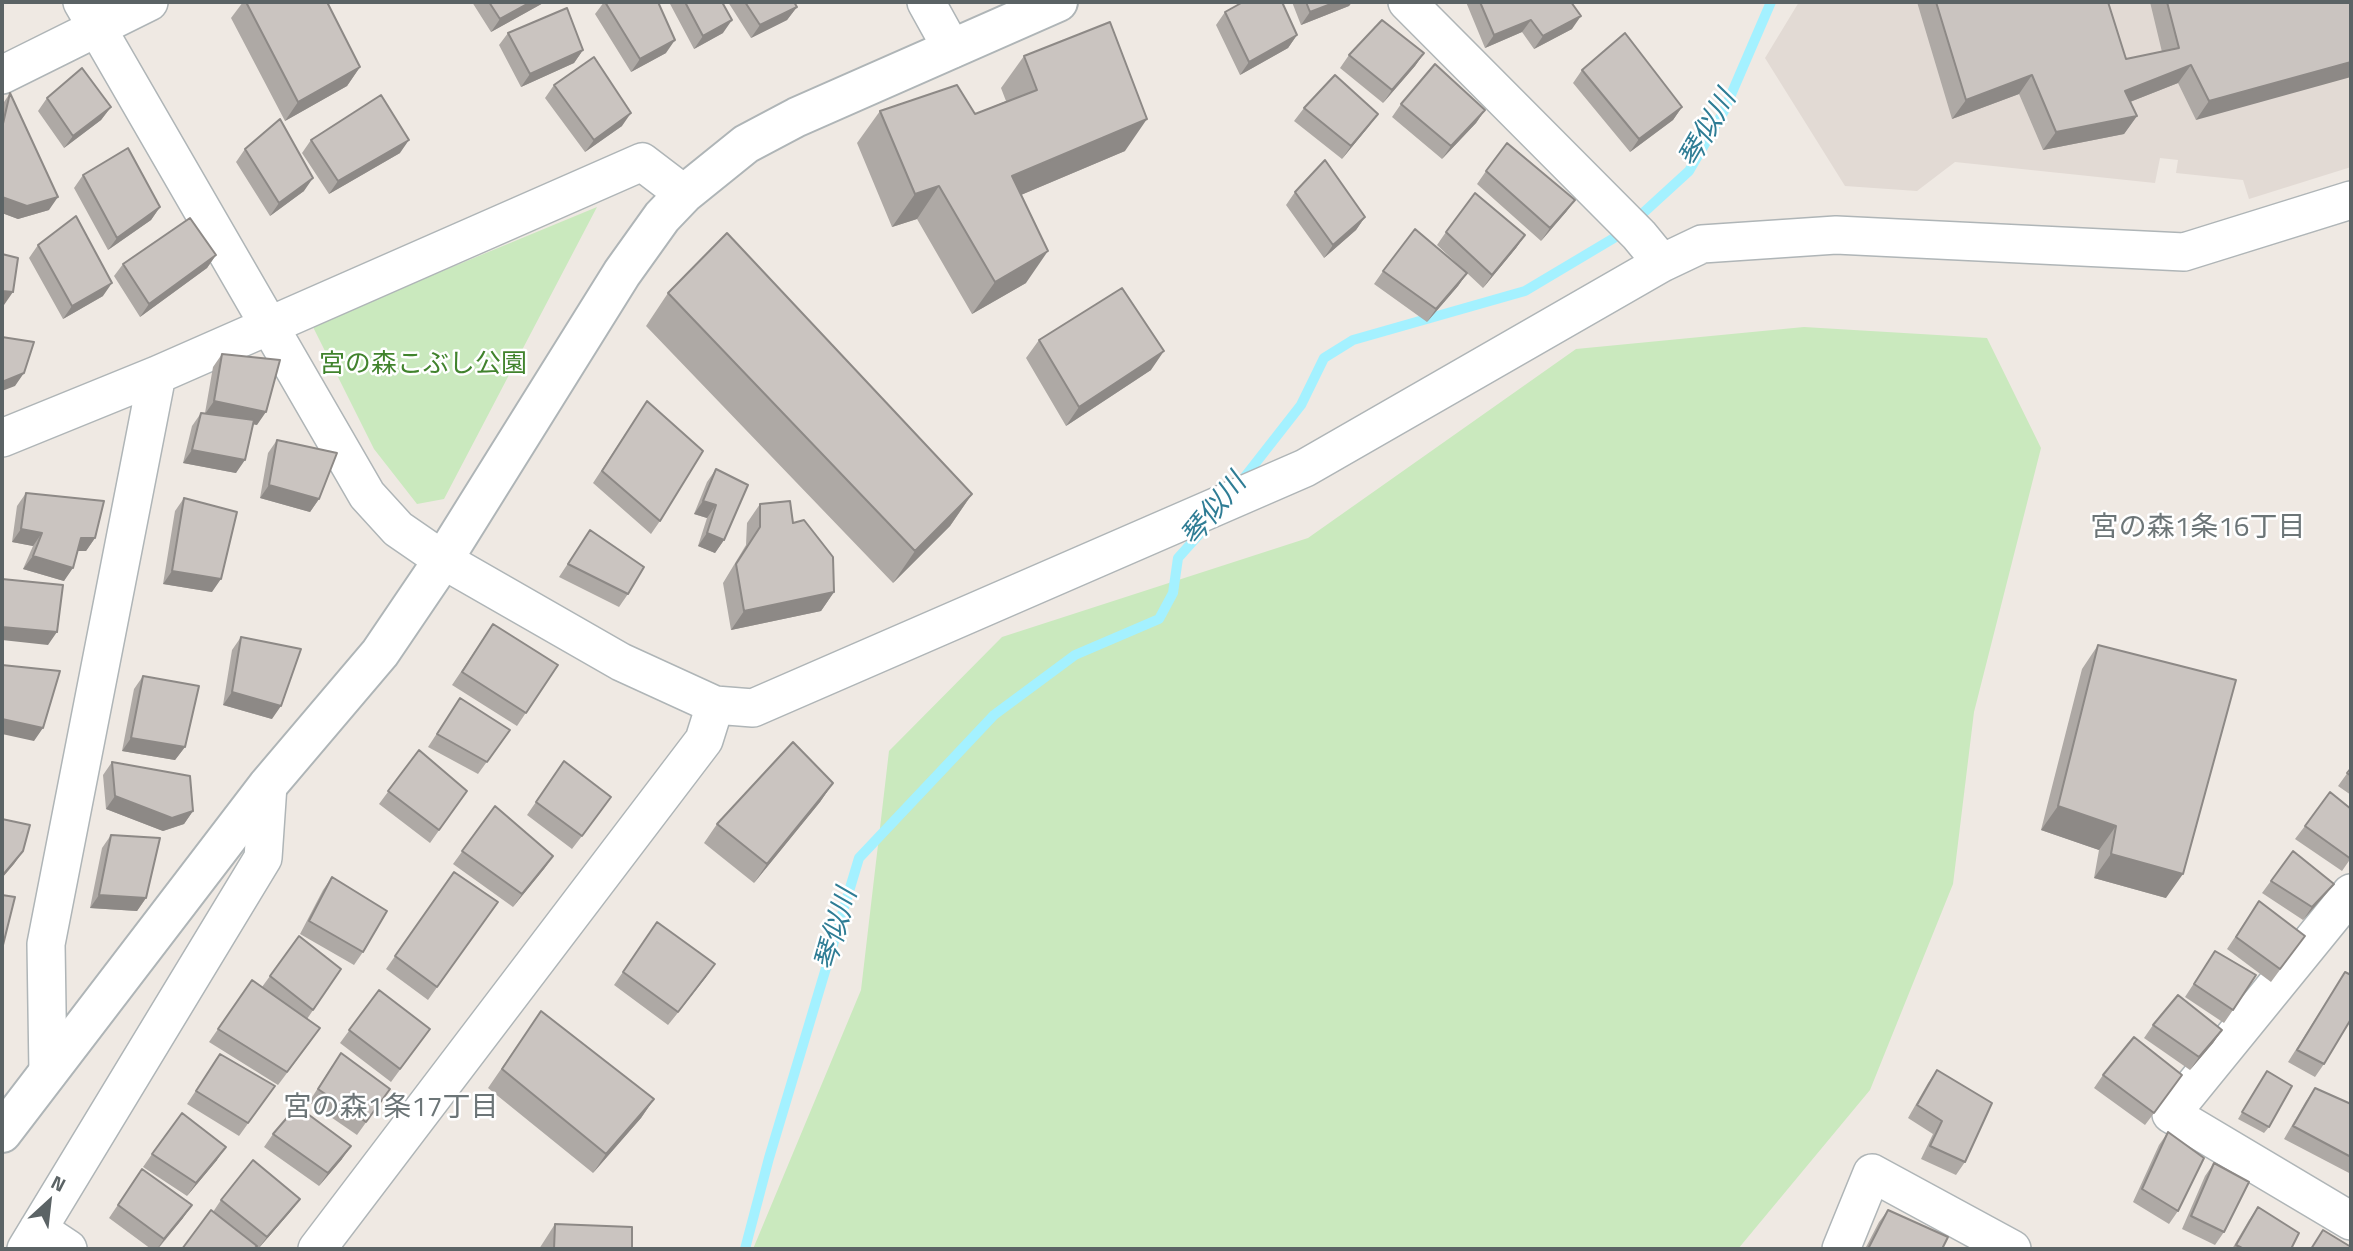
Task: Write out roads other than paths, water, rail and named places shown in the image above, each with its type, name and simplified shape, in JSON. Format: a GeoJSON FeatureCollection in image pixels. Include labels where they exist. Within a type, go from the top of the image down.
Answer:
{"type":"FeatureCollection","features":[{"type":"Feature","properties":{"kind":"street"},"geometry":{"type":"LineString","coordinates":[[2,75],[89,14],[149,2]]}},
{"type":"Feature","properties":{"kind":"street"},"geometry":{"type":"LineString","coordinates":[[926,2],[952,48]]}},
{"type":"Feature","properties":{"kind":"street"},"geometry":{"type":"LineString","coordinates":[[2,1133],[268,785],[380,653],[443,560],[622,273],[662,217],[684,194],[746,144],[797,117],[1058,2]]}},
{"type":"Feature","properties":{"kind":"street"},"geometry":{"type":"LineString","coordinates":[[1407,2],[1639,235],[1662,264]]}},
{"type":"Feature","properties":{"kind":"street"},"geometry":{"type":"LineString","coordinates":[[89,14],[367,495],[398,530],[443,560],[621,662],[715,705],[753,708],[1305,468],[1662,264],[1702,244],[1836,235],[2185,252],[2351,200]]}},
{"type":"Feature","properties":{"kind":"street"},"geometry":{"type":"LineString","coordinates":[[2,438],[157,374],[642,162],[684,194]]}},
{"type":"Feature","properties":{"kind":"street"},"geometry":{"type":"LineString","coordinates":[[48,1073],[46,944],[157,374]]}},
{"type":"Feature","properties":{"kind":"street"},"geometry":{"type":"LineString","coordinates":[[317,1249],[704,740],[715,705]]}},
{"type":"Feature","properties":{"kind":"street"},"geometry":{"type":"LineString","coordinates":[[68,1249],[32,1239],[263,858],[268,785]]}},
{"type":"Feature","properties":{"kind":"street"},"geometry":{"type":"LineString","coordinates":[[2351,894],[2171,1114],[2351,1221]]}},
{"type":"Feature","properties":{"kind":"street"},"geometry":{"type":"LineString","coordinates":[[1841,1249],[1872,1172],[2012,1249]]}},
{"type":"Feature","properties":{"kind":"waterway","name":"琴似川"},"geometry":{"type":"LineString","coordinates":[[1240,483],[1301,405],[1324,358],[1353,340],[1525,291],[1619,235],[1689,171],[1724,111],[1771,2]]}},
{"type":"Feature","properties":{"kind":"waterway","name":"琴似川"},"geometry":{"type":"LineString","coordinates":[[745,1249],[769,1158],[859,858],[994,715],[1075,655],[1159,619],[1173,593],[1178,558],[1211,521]]}},
{"type":"Feature","properties":{"kind":"district","name":"宮の森1条16丁目"},"geometry":{"type":"Point","coordinates":[2198,529]}},
{"type":"Feature","properties":{"kind":"district","name":"宮の森1条17丁目"},"geometry":{"type":"Point","coordinates":[391,1109]}},
{"type":"Feature","properties":{"kind":"park label","name":"宮の森こぶし公園"},"geometry":{"type":"Point","coordinates":[423,366]}}]}
